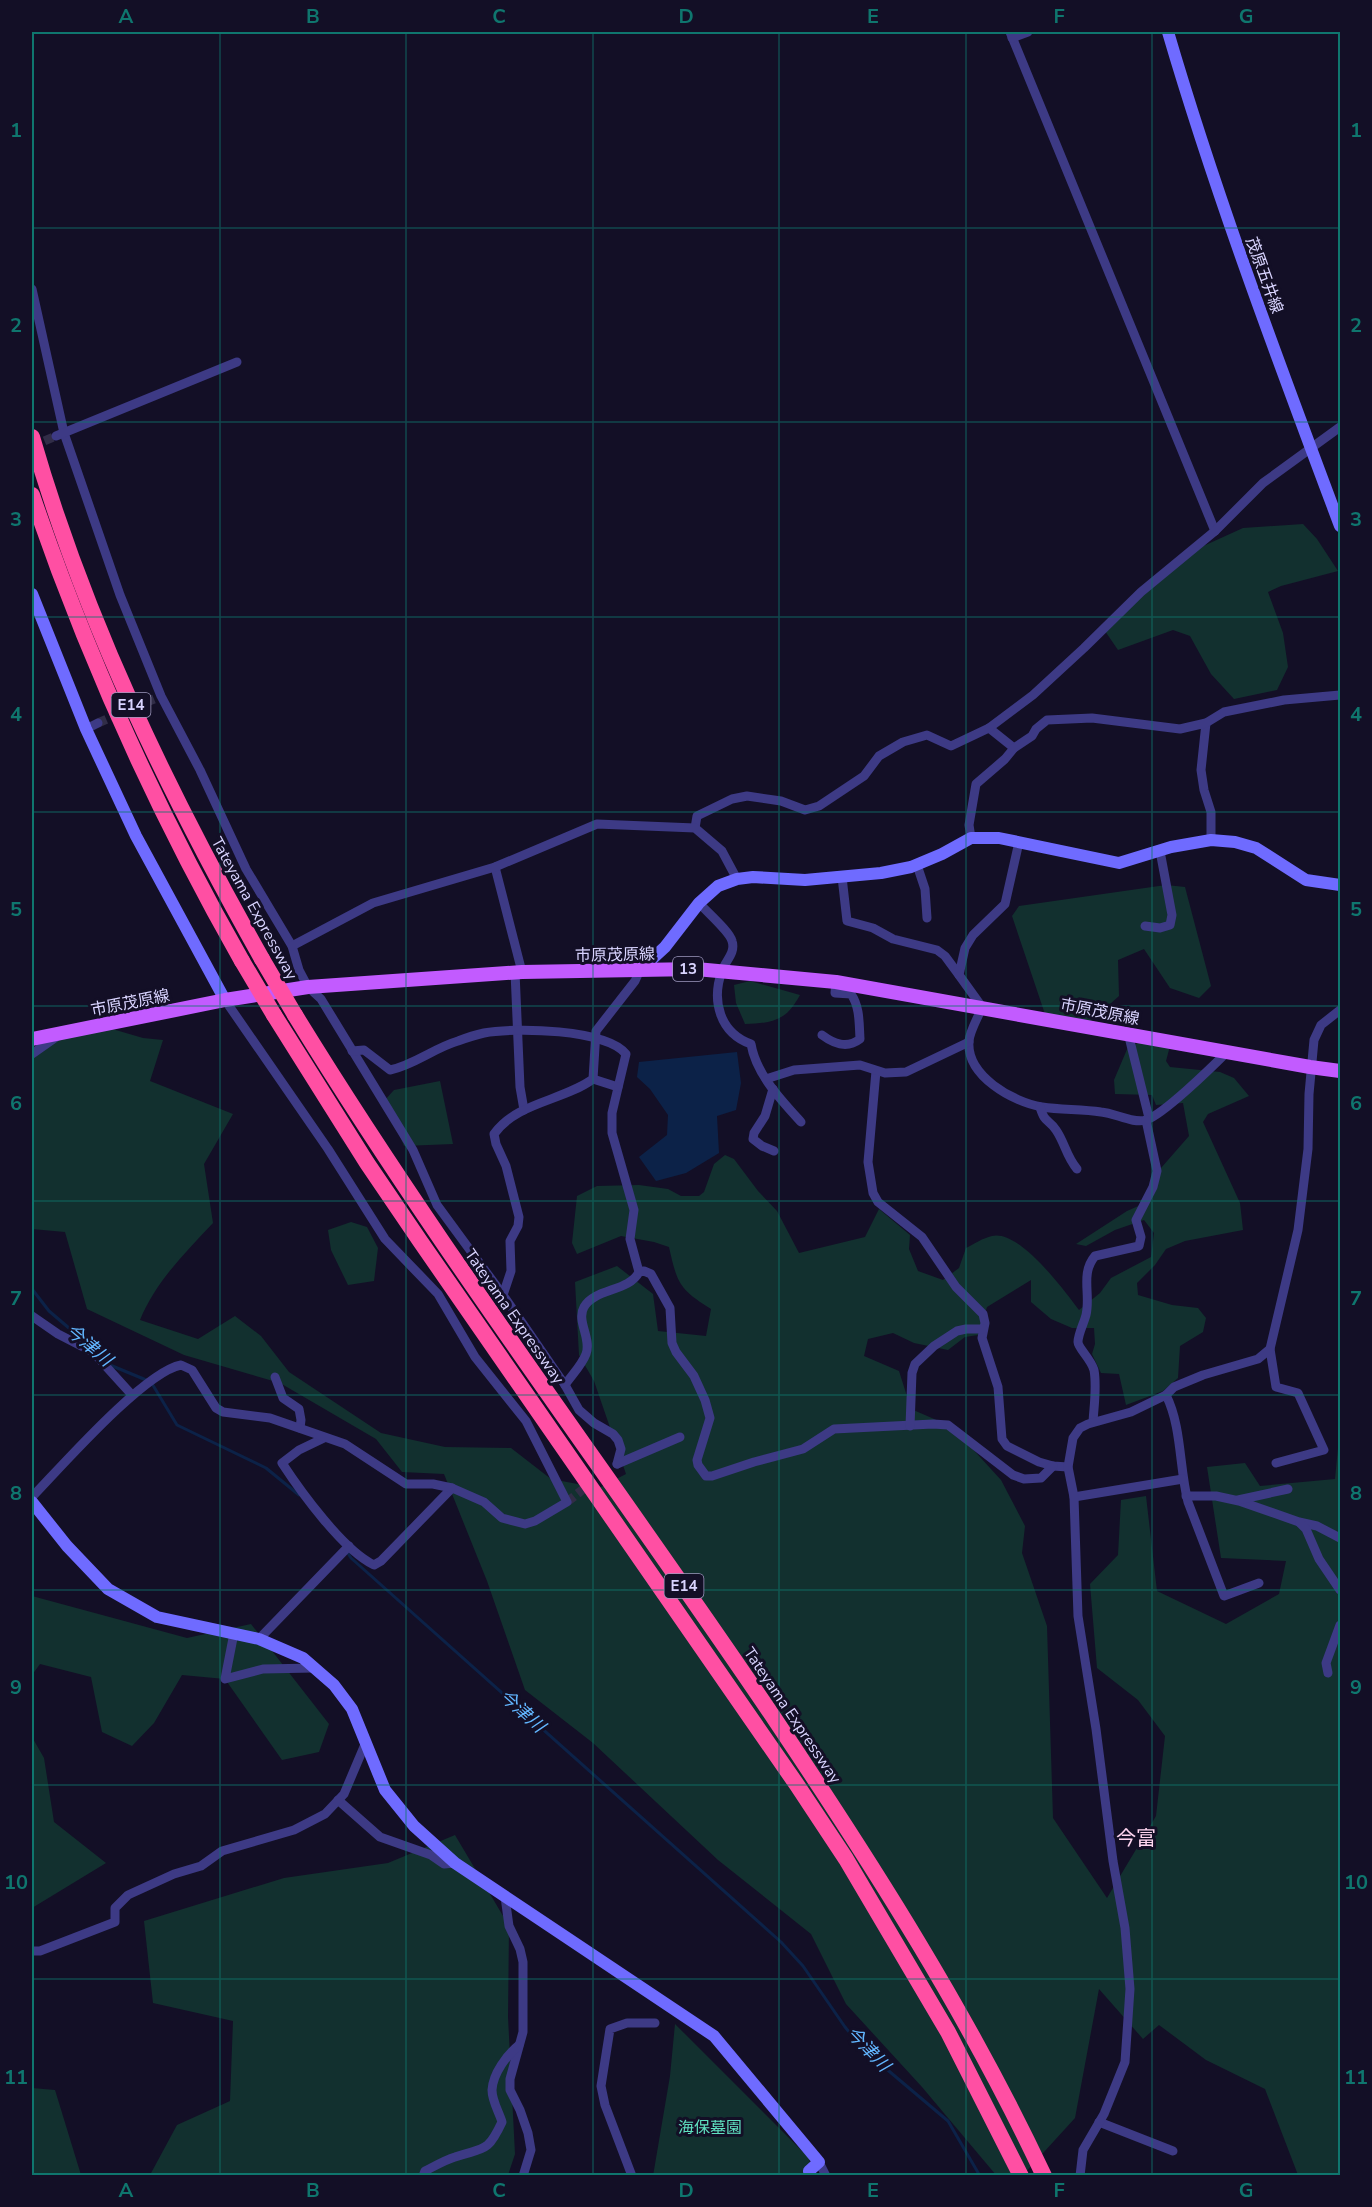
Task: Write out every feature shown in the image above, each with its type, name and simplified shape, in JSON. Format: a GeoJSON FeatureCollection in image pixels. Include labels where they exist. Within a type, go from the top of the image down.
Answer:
{"type":"FeatureCollection","features":[{"type":"Feature","properties":{"kind":"highway","name":"Tateyama Expressway"},"geometry":{"type":"LineString","coordinates":[[32,437],[72,561],[117,673],[181,811],[262,959],[295,1015],[435,1232],[506,1336],[699,1606],[830,1801],[950,1996],[1006,2098],[1044,2175]]}},
{"type":"Feature","properties":{"kind":"highway","name":"E14"},"geometry":{"type":"LineString","coordinates":[[32,495],[64,588],[133,752],[165,819],[274,1016],[367,1163],[426,1250],[827,1831],[948,2031],[1021,2175]]}},
{"type":"Feature","properties":{"kind":"main road","name":"市原茂原線"},"geometry":{"type":"LineString","coordinates":[[32,1039],[225,1000],[308,987],[519,972],[696,969],[836,982],[1341,1071]]}},
{"type":"Feature","properties":{"kind":"street"},"geometry":{"type":"LineString","coordinates":[[1028,32],[1011,35],[1215,531]]}},
{"type":"Feature","properties":{"kind":"street","name":"茂原五井線"},"geometry":{"type":"LineString","coordinates":[[1168,32],[1221,201],[1341,526]]}},
{"type":"Feature","properties":{"kind":"street"},"geometry":{"type":"LineString","coordinates":[[32,290],[60,434],[158,698],[200,770],[246,869],[292,946],[299,970],[308,987],[321,999],[413,1150],[437,1205],[503,1295],[565,1385],[579,1410],[618,1440],[621,1449],[617,1464],[680,1437]]}},
{"type":"Feature","properties":{"kind":"street"},"geometry":{"type":"LineString","coordinates":[[60,434],[237,362]]}},
{"type":"Feature","properties":{"kind":"street"},"geometry":{"type":"LineString","coordinates":[[695,828],[697,816],[732,799],[747,796],[781,801],[805,810],[819,806],[864,776],[879,756],[903,742],[927,735],[951,746],[989,728],[1033,695],[1141,592],[1215,531],[1263,483],[1341,427]]}},
{"type":"Feature","properties":{"kind":"street"},"geometry":{"type":"LineString","coordinates":[[32,594],[86,729],[136,836],[225,1000],[328,1149],[385,1239],[438,1294],[475,1357],[526,1421],[567,1502],[536,1521],[525,1524],[501,1518],[484,1502],[453,1488],[433,1484],[406,1484],[345,1444],[270,1418],[223,1412],[216,1408],[192,1370],[181,1365],[163,1373],[132,1395],[32,1497]]}},
{"type":"Feature","properties":{"kind":"street"},"geometry":{"type":"LineString","coordinates":[[971,838],[969,825],[976,784],[1014,748],[1032,736],[1036,729],[1047,720],[1103,719],[1171,729],[1206,723],[1224,712],[1284,700],[1341,695]]}},
{"type":"Feature","properties":{"kind":"street"},"geometry":{"type":"LineString","coordinates":[[86,729],[98,723]]}},
{"type":"Feature","properties":{"kind":"street"},"geometry":{"type":"LineString","coordinates":[[1206,723],[1201,770],[1211,812],[1211,840]]}},
{"type":"Feature","properties":{"kind":"street"},"geometry":{"type":"LineString","coordinates":[[989,728],[1014,748]]}},
{"type":"Feature","properties":{"kind":"street"},"geometry":{"type":"LineString","coordinates":[[292,946],[373,903],[495,867],[597,824],[695,828],[722,851],[737,879]]}},
{"type":"Feature","properties":{"kind":"street"},"geometry":{"type":"LineString","coordinates":[[503,1295],[511,1271],[510,1241],[518,1227],[519,1217],[506,1166],[494,1134],[500,1125],[524,1110],[582,1087],[593,1079],[596,1031],[635,981],[640,970],[665,947],[699,903],[718,886],[737,879],[753,877],[805,880],[880,873],[917,865],[971,838],[986,837],[1119,863],[1211,840],[1235,842],[1256,848],[1306,880],[1341,885]]}},
{"type":"Feature","properties":{"kind":"street"},"geometry":{"type":"LineString","coordinates":[[959,975],[965,948],[973,935],[1005,904],[1019,842]]}},
{"type":"Feature","properties":{"kind":"street"},"geometry":{"type":"LineString","coordinates":[[1145,926],[1160,928],[1170,925],[1172,915],[1160,851]]}},
{"type":"Feature","properties":{"kind":"street"},"geometry":{"type":"LineString","coordinates":[[917,865],[925,889],[927,918]]}},
{"type":"Feature","properties":{"kind":"street"},"geometry":{"type":"LineString","coordinates":[[495,867],[519,972],[520,1087],[524,1110]]}},
{"type":"Feature","properties":{"kind":"street"},"geometry":{"type":"LineString","coordinates":[[842,877],[847,921],[873,928],[893,939],[937,950],[945,956],[982,1007],[969,1042],[970,1054],[977,1069],[993,1086],[1025,1102],[1040,1107],[1103,1112],[1137,1120],[1148,1119],[1227,1052]]}},
{"type":"Feature","properties":{"kind":"street"},"geometry":{"type":"LineString","coordinates":[[699,903],[732,939],[731,956],[722,971],[718,991],[722,1021],[729,1032],[751,1044],[766,1079],[801,1122]]}},
{"type":"Feature","properties":{"kind":"street"},"geometry":{"type":"LineString","coordinates":[[822,1035],[830,1041],[846,1045],[860,1039],[858,1006],[851,994],[835,993],[836,982]]}},
{"type":"Feature","properties":{"kind":"street"},"geometry":{"type":"LineString","coordinates":[[1276,1463],[1324,1450],[1298,1394],[1276,1387],[1270,1349],[1298,1230],[1308,1149],[1310,1067],[1314,1040],[1321,1025],[1341,1010]]}},
{"type":"Feature","properties":{"kind":"street"},"geometry":{"type":"LineString","coordinates":[[352,1051],[364,1050],[390,1070],[404,1066],[456,1041],[484,1033],[518,1029],[591,1035],[618,1047],[626,1054],[612,1113],[612,1133],[634,1210],[630,1239],[639,1272],[632,1281],[596,1298],[583,1309],[581,1317],[587,1353],[565,1385]]}},
{"type":"Feature","properties":{"kind":"street"},"geometry":{"type":"LineString","coordinates":[[32,1054],[61,1033]]}},
{"type":"Feature","properties":{"kind":"street"},"geometry":{"type":"LineString","coordinates":[[1093,1422],[1094,1371],[1089,1357],[1080,1349],[1078,1342],[1087,1312],[1086,1271],[1095,1256],[1139,1246],[1141,1237],[1136,1220],[1153,1187],[1157,1171],[1148,1119],[1128,1033]]}},
{"type":"Feature","properties":{"kind":"street"},"geometry":{"type":"LineString","coordinates":[[766,1079],[794,1070],[860,1065],[876,1071],[896,1074],[906,1072],[969,1042]]}},
{"type":"Feature","properties":{"kind":"street"},"geometry":{"type":"LineString","coordinates":[[876,1071],[868,1162],[873,1193],[878,1202],[922,1237],[956,1287],[982,1314],[985,1323],[982,1338],[998,1387],[1002,1439],[1007,1446],[1018,1452],[1053,1466],[1068,1467]]}},
{"type":"Feature","properties":{"kind":"street"},"geometry":{"type":"LineString","coordinates":[[593,1079],[618,1087]]}},
{"type":"Feature","properties":{"kind":"street"},"geometry":{"type":"LineString","coordinates":[[773,1089],[765,1116],[754,1132],[753,1139],[774,1151]]}},
{"type":"Feature","properties":{"kind":"street"},"geometry":{"type":"LineString","coordinates":[[1040,1107],[1044,1120],[1057,1132],[1068,1159],[1077,1169]]}},
{"type":"Feature","properties":{"kind":"street"},"geometry":{"type":"LineString","coordinates":[[639,1272],[644,1271],[651,1274],[670,1308],[672,1343],[694,1376],[705,1400],[710,1418],[697,1460],[706,1476],[803,1449],[834,1429],[910,1426],[948,1425],[1002,1468],[1024,1479],[1041,1478],[1053,1466]]}},
{"type":"Feature","properties":{"kind":"street"},"geometry":{"type":"LineString","coordinates":[[32,1316],[58,1334],[93,1352],[132,1395]]}},
{"type":"Feature","properties":{"kind":"street"},"geometry":{"type":"LineString","coordinates":[[910,1426],[912,1373],[915,1365],[934,1346],[957,1331],[983,1329]]}},
{"type":"Feature","properties":{"kind":"street"},"geometry":{"type":"LineString","coordinates":[[1080,2175],[1083,2150],[1099,2122],[1125,2062],[1130,1989],[1125,1928],[1113,1861],[1096,1729],[1078,1616],[1074,1497],[1068,1467],[1073,1438],[1080,1428],[1093,1422],[1131,1412],[1166,1395],[1174,1387],[1203,1375],[1258,1359],[1270,1349]]}},
{"type":"Feature","properties":{"kind":"street"},"geometry":{"type":"LineString","coordinates":[[275,1377],[283,1398],[298,1409],[301,1420],[300,1428]]}},
{"type":"Feature","properties":{"kind":"street"},"geometry":{"type":"LineString","coordinates":[[1166,1395],[1179,1443],[1186,1496],[1224,1596],[1259,1583]]}},
{"type":"Feature","properties":{"kind":"street"},"geometry":{"type":"LineString","coordinates":[[324,1438],[299,1450],[282,1463],[300,1491],[349,1546],[363,1559],[374,1565],[381,1561],[453,1488]]}},
{"type":"Feature","properties":{"kind":"street"},"geometry":{"type":"LineString","coordinates":[[1074,1497],[1183,1479]]}},
{"type":"Feature","properties":{"kind":"street"},"geometry":{"type":"LineString","coordinates":[[1236,1500],[1288,1489]]}},
{"type":"Feature","properties":{"kind":"street"},"geometry":{"type":"LineString","coordinates":[[1186,1496],[1216,1496],[1236,1500],[1317,1526],[1341,1538]]}},
{"type":"Feature","properties":{"kind":"street"},"geometry":{"type":"LineString","coordinates":[[32,1502],[67,1546],[108,1589],[157,1617],[260,1638],[303,1658],[334,1686],[352,1709],[385,1790],[414,1826],[455,1863],[714,2036],[819,2162],[826,2175]]}},
{"type":"Feature","properties":{"kind":"street"},"geometry":{"type":"LineString","coordinates":[[1299,1522],[1306,1529],[1319,1559],[1341,1590]]}},
{"type":"Feature","properties":{"kind":"street"},"geometry":{"type":"LineString","coordinates":[[260,1638],[349,1546]]}},
{"type":"Feature","properties":{"kind":"street"},"geometry":{"type":"LineString","coordinates":[[1328,1673],[1326,1663],[1341,1624]]}},
{"type":"Feature","properties":{"kind":"street"},"geometry":{"type":"LineString","coordinates":[[234,1633],[225,1679],[263,1669],[314,1668]]}},
{"type":"Feature","properties":{"kind":"street"},"geometry":{"type":"LineString","coordinates":[[32,1951],[40,1951],[115,1922],[115,1908],[128,1895],[174,1874],[201,1866],[222,1851],[309,1824],[325,1814],[344,1794],[366,1742]]}},
{"type":"Feature","properties":{"kind":"street"},"geometry":{"type":"LineString","coordinates":[[338,1800],[380,1837],[431,1855],[444,1863],[455,1863]]}},
{"type":"Feature","properties":{"kind":"street"},"geometry":{"type":"LineString","coordinates":[[505,1897],[509,1926],[520,1949],[523,1962],[523,2032],[510,2079],[510,2090],[520,2110],[531,2150],[523,2175]]}},
{"type":"Feature","properties":{"kind":"street"},"geometry":{"type":"LineString","coordinates":[[632,2175],[604,2105],[601,2086],[610,2029],[627,2023],[655,2023]]}},
{"type":"Feature","properties":{"kind":"street"},"geometry":{"type":"LineString","coordinates":[[423,2175],[425,2171],[451,2158],[484,2148],[496,2136],[502,2122],[492,2090],[497,2074],[510,2053],[519,2045]]}},
{"type":"Feature","properties":{"kind":"street"},"geometry":{"type":"LineString","coordinates":[[1099,2122],[1173,2151]]}},
{"type":"Feature","properties":{"kind":"street"},"geometry":{"type":"LineString","coordinates":[[810,2175],[808,2170],[819,2162]]}},
{"type":"Feature","properties":{"kind":"green space"},"geometry":{"type":"Polygon","coordinates":[[[1303,524],[1317,539],[1338,571],[1281,586],[1268,592],[1283,633],[1288,667],[1277,690],[1234,699],[1211,674],[1190,636],[1173,630],[1118,650],[1105,631],[1159,577],[1199,548],[1243,528],[1303,524]]]}},
{"type":"Feature","properties":{"kind":"green space"},"geometry":{"type":"Polygon","coordinates":[[[1166,885],[1185,887],[1211,986],[1199,998],[1170,988],[1144,949],[1118,960],[1119,996],[1091,1021],[1049,1026],[1012,916],[1019,906],[1166,885]]]}},
{"type":"Feature","properties":{"kind":"green space"},"geometry":{"type":"Polygon","coordinates":[[[750,981],[800,995],[795,1004],[778,1019],[745,1024],[736,1003],[734,985],[750,981]]]}},
{"type":"Feature","properties":{"kind":"green space"},"geometry":{"type":"Polygon","coordinates":[[[102,1026],[143,1038],[163,1040],[150,1081],[233,1114],[204,1164],[213,1223],[163,1280],[140,1320],[198,1339],[235,1316],[261,1336],[289,1372],[381,1433],[445,1447],[511,1448],[551,1479],[599,1488],[626,1474],[594,1381],[579,1355],[575,1282],[617,1266],[653,1294],[658,1331],[706,1336],[711,1309],[692,1296],[681,1284],[674,1269],[669,1247],[621,1236],[577,1254],[572,1243],[577,1196],[597,1186],[639,1185],[668,1189],[681,1196],[699,1196],[704,1192],[714,1164],[725,1155],[734,1159],[758,1191],[777,1211],[799,1253],[865,1237],[879,1209],[910,1235],[909,1249],[918,1271],[943,1280],[959,1268],[966,1248],[992,1236],[1003,1236],[1015,1242],[1040,1263],[1079,1310],[1100,1293],[1111,1278],[1151,1257],[1154,1233],[1144,1220],[1115,1230],[1086,1246],[1076,1244],[1127,1211],[1152,1200],[1161,1168],[1189,1136],[1183,1103],[1156,1105],[1152,1095],[1115,1094],[1114,1080],[1128,1047],[1141,1042],[1170,1046],[1166,1061],[1170,1067],[1220,1072],[1234,1078],[1249,1096],[1208,1114],[1203,1122],[1240,1203],[1243,1230],[1185,1241],[1166,1249],[1155,1265],[1137,1283],[1138,1295],[1172,1305],[1198,1308],[1206,1318],[1203,1332],[1180,1346],[1178,1378],[1163,1391],[1126,1405],[1119,1374],[1101,1373],[1092,1354],[1095,1344],[1094,1328],[1072,1328],[1051,1319],[1031,1302],[1031,1280],[987,1307],[978,1335],[965,1337],[948,1350],[914,1343],[893,1333],[868,1339],[864,1356],[899,1371],[911,1409],[948,1425],[969,1445],[1001,1480],[1025,1526],[1022,1553],[1047,1626],[1053,1818],[1107,1898],[1156,1816],[1165,1736],[1138,1700],[1097,1668],[1090,1584],[1118,1555],[1121,1500],[1146,1496],[1157,1591],[1226,1624],[1279,1594],[1286,1561],[1221,1558],[1207,1467],[1245,1463],[1260,1486],[1335,1479],[1340,1427],[1340,2175],[1298,2175],[1265,2089],[1206,2060],[1159,2025],[1143,2039],[1099,1989],[1075,2118],[1023,2175],[996,2175],[922,2087],[846,2004],[811,1934],[718,1860],[593,1743],[525,1690],[487,1581],[444,1474],[402,1472],[376,1439],[280,1383],[184,1355],[87,1309],[65,1232],[32,1229],[32,1047],[102,1026]]]}},
{"type":"Feature","properties":{"kind":"green space"},"geometry":{"type":"Polygon","coordinates":[[[440,1081],[453,1144],[404,1146],[385,1100],[394,1090],[440,1081]]]}},
{"type":"Feature","properties":{"kind":"green space"},"geometry":{"type":"Polygon","coordinates":[[[351,1222],[367,1227],[378,1248],[374,1281],[348,1285],[331,1250],[328,1230],[351,1222]]]}},
{"type":"Feature","properties":{"kind":"green space"},"geometry":{"type":"Polygon","coordinates":[[[32,1596],[187,1638],[251,1624],[329,1724],[319,1752],[282,1760],[225,1679],[182,1675],[154,1723],[132,1746],[102,1732],[91,1677],[40,1664],[32,1675],[32,1596]]]}},
{"type":"Feature","properties":{"kind":"green space"},"geometry":{"type":"Polygon","coordinates":[[[32,1737],[44,1758],[54,1822],[106,1863],[32,1908],[32,1737]]]}},
{"type":"Feature","properties":{"kind":"green space"},"geometry":{"type":"Polygon","coordinates":[[[455,1835],[509,1926],[508,2017],[515,2154],[508,2175],[150,2175],[177,2125],[230,2101],[233,2021],[153,2003],[144,1921],[284,1878],[388,1863],[455,1835]]]}},
{"type":"Feature","properties":{"kind":"green space","name":"海保墓園"},"geometry":{"type":"Polygon","coordinates":[[[675,2024],[809,2158],[812,2175],[653,2176],[670,2076],[675,2024]]]}},
{"type":"Feature","properties":{"kind":"green space"},"geometry":{"type":"Polygon","coordinates":[[[32,2088],[55,2090],[81,2175],[32,2175],[32,2088]]]}},
{"type":"Feature","properties":{"kind":"water"},"geometry":{"type":"Polygon","coordinates":[[[737,1052],[741,1083],[736,1110],[717,1116],[719,1153],[686,1173],[656,1181],[639,1157],[667,1135],[668,1115],[650,1089],[637,1077],[639,1062],[737,1052]]]}},
{"type":"Feature","properties":{"kind":"waterway","name":"今津川"},"geometry":{"type":"LineString","coordinates":[[32,1289],[49,1311],[90,1346]]}},
{"type":"Feature","properties":{"kind":"waterway","name":"今津川"},"geometry":{"type":"LineString","coordinates":[[110,1365],[151,1382],[177,1425],[266,1468],[299,1495]]}},
{"type":"Feature","properties":{"kind":"waterway","name":"今津川"},"geometry":{"type":"LineString","coordinates":[[346,1550],[351,1558],[781,1942],[803,1966],[845,2027],[864,2050],[948,2121],[980,2176]]}},
{"type":"Feature","properties":{"kind":"tunnel"},"geometry":{"type":"LineString","coordinates":[[32,446],[56,436]]}},
{"type":"Feature","properties":{"kind":"tunnel"},"geometry":{"type":"LineString","coordinates":[[98,723],[154,699]]}},
{"type":"Feature","properties":{"kind":"tunnel"},"geometry":{"type":"LineString","coordinates":[[567,1502],[591,1483]]}},
{"type":"Feature","properties":{"kind":"district","name":"今富"},"geometry":{"type":"Point","coordinates":[1136,1838]}}]}
